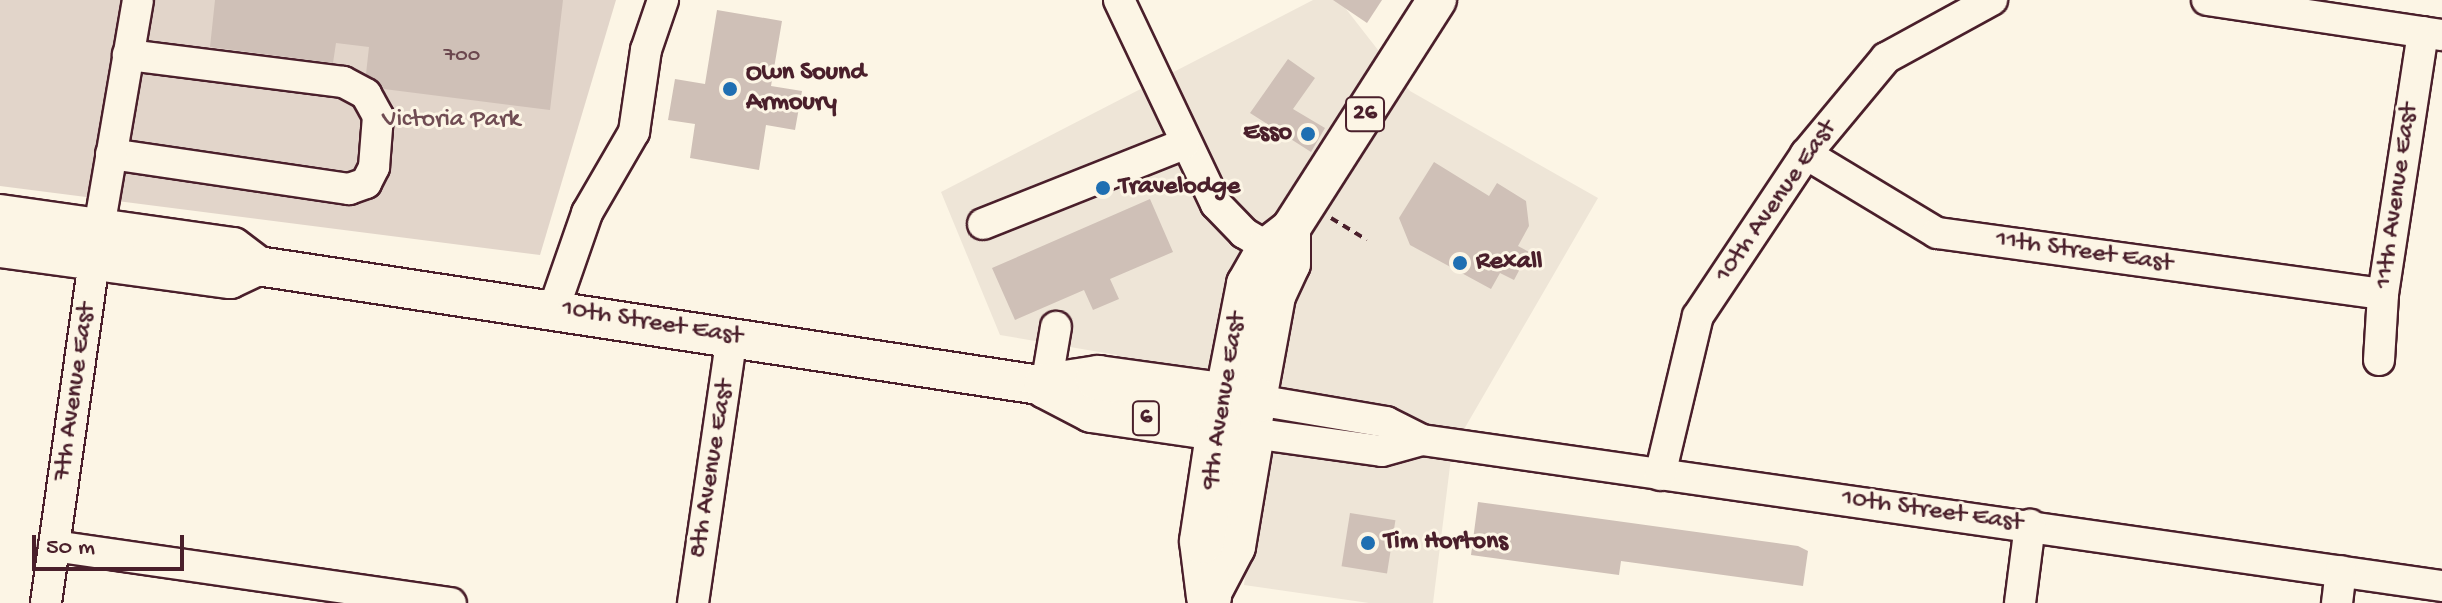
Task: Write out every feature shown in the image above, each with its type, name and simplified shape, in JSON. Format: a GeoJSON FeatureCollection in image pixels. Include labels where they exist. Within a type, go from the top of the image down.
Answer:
{"type":"FeatureCollection","features":[{"type":"Feature","properties":{"kind":"highway","name":"10th Street East"},"geometry":{"type":"LineString","coordinates":[[1046,386],[1092,410],[1237,414]]}},
{"type":"Feature","properties":{"kind":"highway","name":"9th Avenue East"},"geometry":{"type":"LineString","coordinates":[[1209,597],[1202,541],[1237,414]]}},
{"type":"Feature","properties":{"kind":"main road","name":"26"},"geometry":{"type":"LineString","coordinates":[[1288,226],[1437,0]]}},
{"type":"Feature","properties":{"kind":"main road","name":"10th Street East"},"geometry":{"type":"LineString","coordinates":[[0,214],[96,244],[230,279],[258,266],[554,308],[1046,386]]}},
{"type":"Feature","properties":{"kind":"main road","name":"9th Avenue East"},"geometry":{"type":"LineString","coordinates":[[1237,414],[1276,296],[1291,264],[1288,226]]}},
{"type":"Feature","properties":{"kind":"main road","name":"10th Street East"},"geometry":{"type":"LineString","coordinates":[[0,248],[96,244]]}},
{"type":"Feature","properties":{"kind":"street","name":"7th Avenue East"},"geometry":{"type":"LineString","coordinates":[[46,603],[96,244],[138,0]]}},
{"type":"Feature","properties":{"kind":"street"},"geometry":{"type":"LineString","coordinates":[[554,308],[587,213],[634,132],[646,50],[663,0]]}},
{"type":"Feature","properties":{"kind":"street"},"geometry":{"type":"LineString","coordinates":[[1119,0],[1184,144],[1216,204],[1244,233],[1288,226]]}},
{"type":"Feature","properties":{"kind":"street","name":"10th Avenue East"},"geometry":{"type":"LineString","coordinates":[[1660,475],[1698,316],[1806,154],[1886,58],[1992,0]]}},
{"type":"Feature","properties":{"kind":"street"},"geometry":{"type":"LineString","coordinates":[[2207,0],[2432,33]]}},
{"type":"Feature","properties":{"kind":"street","name":"11th Avenue East"},"geometry":{"type":"LineString","coordinates":[[2379,360],[2383,294],[2432,33]]}},
{"type":"Feature","properties":{"kind":"street"},"geometry":{"type":"LineString","coordinates":[[111,154],[349,189],[366,183],[374,167],[378,116],[366,94],[343,82],[128,55]]}},
{"type":"Feature","properties":{"kind":"street"},"geometry":{"type":"LineString","coordinates":[[983,224],[1184,144]]}},
{"type":"Feature","properties":{"kind":"street","name":"11th Street East"},"geometry":{"type":"LineString","coordinates":[[1806,154],[1937,233],[2383,294]]}},
{"type":"Feature","properties":{"kind":"street"},"geometry":{"type":"LineString","coordinates":[[1046,386],[1056,327]]}},
{"type":"Feature","properties":{"kind":"street","name":"8th Avenue East"},"geometry":{"type":"LineString","coordinates":[[693,603],[732,336]]}},
{"type":"Feature","properties":{"kind":"street","name":"10th Street East"},"geometry":{"type":"LineString","coordinates":[[1237,414],[1382,451],[1422,440],[2442,586]]}},
{"type":"Feature","properties":{"kind":"street"},"geometry":{"type":"LineString","coordinates":[[2020,603],[2030,525]]}},
{"type":"Feature","properties":{"kind":"street"},"geometry":{"type":"LineString","coordinates":[[54,546],[451,603]]}},
{"type":"Feature","properties":{"kind":"street"},"geometry":{"type":"LineString","coordinates":[[2337,603],[2341,571]]}},
{"type":"Feature","properties":{"kind":"path"},"geometry":{"type":"LineString","coordinates":[[1288,226],[1367,240]]}},
{"type":"Feature","properties":{"kind":"shaded area"},"geometry":{"type":"Polygon","coordinates":[[[1313,0],[1339,0],[1410,91],[1598,198],[1452,450],[1433,603],[1369,603],[1244,585],[1265,424],[1112,404],[1117,355],[1000,335],[941,192],[1313,0]]]}},
{"type":"Feature","properties":{"kind":"green space","name":"Victoria Park"},"geometry":{"type":"Polygon","coordinates":[[[0,0],[616,0],[540,255],[0,186],[0,0]]]}},
{"type":"Feature","properties":{"kind":"building"},"geometry":{"type":"Polygon","coordinates":[[[215,0],[563,0],[550,110],[384,89],[366,74],[369,47],[336,43],[333,63],[210,47],[215,0]]]}},
{"type":"Feature","properties":{"kind":"building"},"geometry":{"type":"Polygon","coordinates":[[[1333,0],[1382,0],[1367,23],[1333,0]]]}},
{"type":"Feature","properties":{"kind":"building","name":"Own Sound Armoury"},"geometry":{"type":"Polygon","coordinates":[[[717,10],[782,21],[771,86],[802,91],[795,130],[766,125],[759,170],[690,158],[695,124],[668,120],[675,79],[705,84],[717,10]]]}},
{"type":"Feature","properties":{"kind":"building"},"geometry":{"type":"Polygon","coordinates":[[[1288,59],[1315,78],[1293,109],[1325,128],[1311,152],[1250,113],[1288,59]]]}},
{"type":"Feature","properties":{"kind":"building"},"geometry":{"type":"Polygon","coordinates":[[[1434,162],[1489,196],[1497,183],[1526,201],[1529,226],[1518,246],[1529,252],[1514,280],[1500,273],[1491,289],[1410,245],[1399,218],[1434,162]]]}},
{"type":"Feature","properties":{"kind":"building"},"geometry":{"type":"Polygon","coordinates":[[[1150,199],[1173,252],[1110,279],[1119,299],[1093,310],[1084,290],[1015,320],[992,268],[1150,199]]]}},
{"type":"Feature","properties":{"kind":"building"},"geometry":{"type":"Polygon","coordinates":[[[1478,502],[1798,546],[1808,551],[1803,586],[1621,561],[1619,575],[1471,555],[1478,502]]]}},
{"type":"Feature","properties":{"kind":"building","name":"Tim Hortons"},"geometry":{"type":"Polygon","coordinates":[[[1350,513],[1395,520],[1387,574],[1342,566],[1350,513]]]}},
{"type":"Feature","properties":{"kind":"place","name":"Own Sound Armoury"},"geometry":{"type":"Point","coordinates":[730,89]}},
{"type":"Feature","properties":{"kind":"place","name":"Esso"},"geometry":{"type":"Point","coordinates":[1308,134]}},
{"type":"Feature","properties":{"kind":"place","name":"Travelodge"},"geometry":{"type":"Point","coordinates":[1103,188]}},
{"type":"Feature","properties":{"kind":"place","name":"Rexall"},"geometry":{"type":"Point","coordinates":[1460,263]}},
{"type":"Feature","properties":{"kind":"place","name":"Tim Hortons"},"geometry":{"type":"Point","coordinates":[1368,543]}}]}
